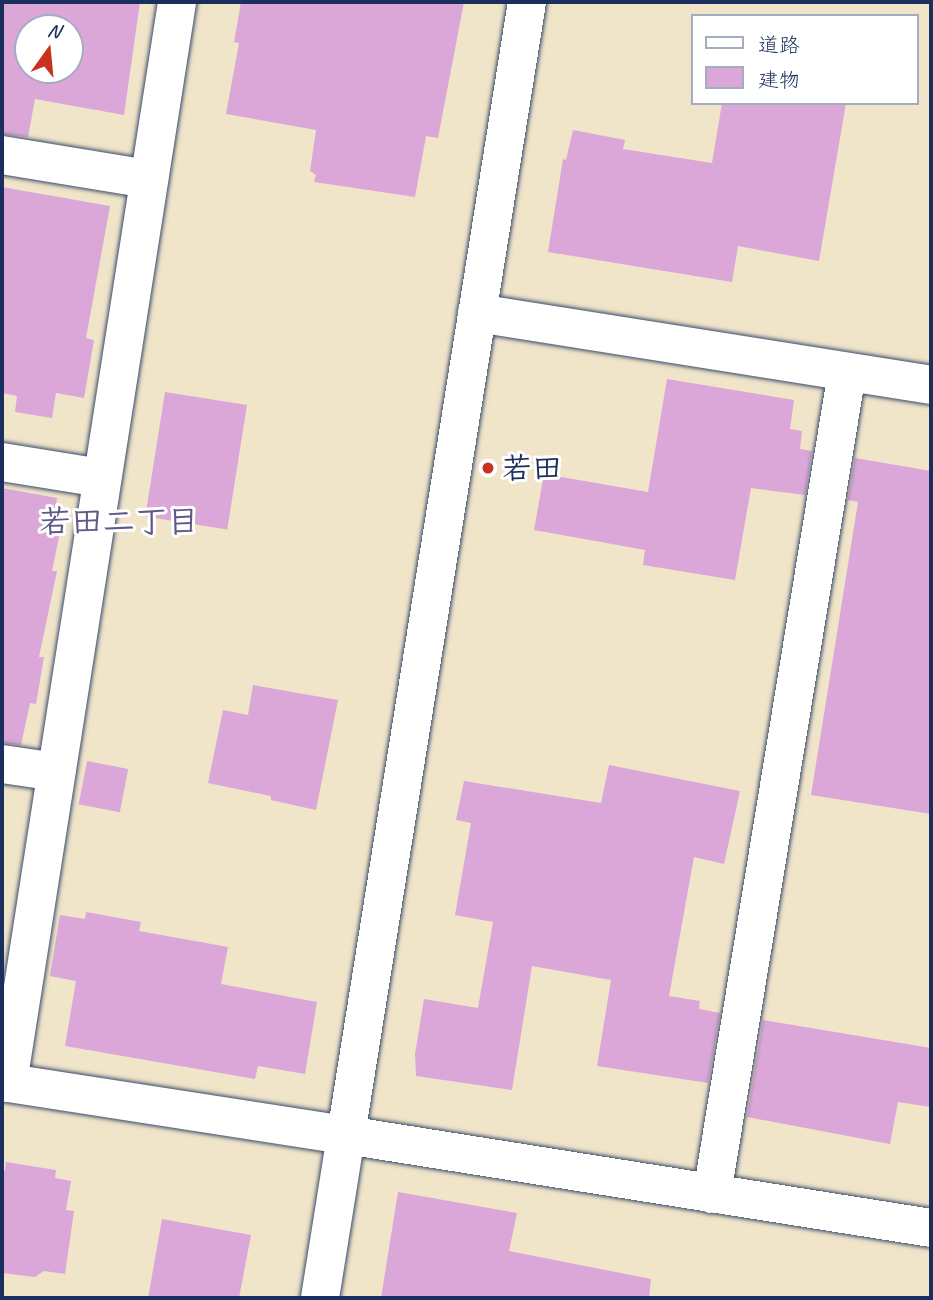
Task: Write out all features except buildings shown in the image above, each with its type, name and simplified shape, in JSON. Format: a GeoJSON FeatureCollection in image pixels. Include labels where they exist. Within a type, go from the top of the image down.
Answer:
{"type":"FeatureCollection","features":[{"type":"Feature","properties":{"kind":"street"},"geometry":{"type":"LineString","coordinates":[[177,2],[5,1082],[931,1228]]}},
{"type":"Feature","properties":{"kind":"street"},"geometry":{"type":"LineString","coordinates":[[320,1298],[527,2]]}},
{"type":"Feature","properties":{"kind":"street"},"geometry":{"type":"LineString","coordinates":[[2,155],[149,179]]}},
{"type":"Feature","properties":{"kind":"street"},"geometry":{"type":"LineString","coordinates":[[477,313],[931,385]]}},
{"type":"Feature","properties":{"kind":"street"},"geometry":{"type":"LineString","coordinates":[[712,1195],[848,372]]}},
{"type":"Feature","properties":{"kind":"street"},"geometry":{"type":"LineString","coordinates":[[2,462],[101,478]]}},
{"type":"Feature","properties":{"kind":"street"},"geometry":{"type":"LineString","coordinates":[[2,764],[56,772]]}},
{"type":"Feature","properties":{"kind":"place","name":"若田"},"geometry":{"type":"Point","coordinates":[488,468]}},
{"type":"Feature","properties":{"kind":"district","name":"若田二丁目"},"geometry":{"type":"Point","coordinates":[119,522]}}]}
